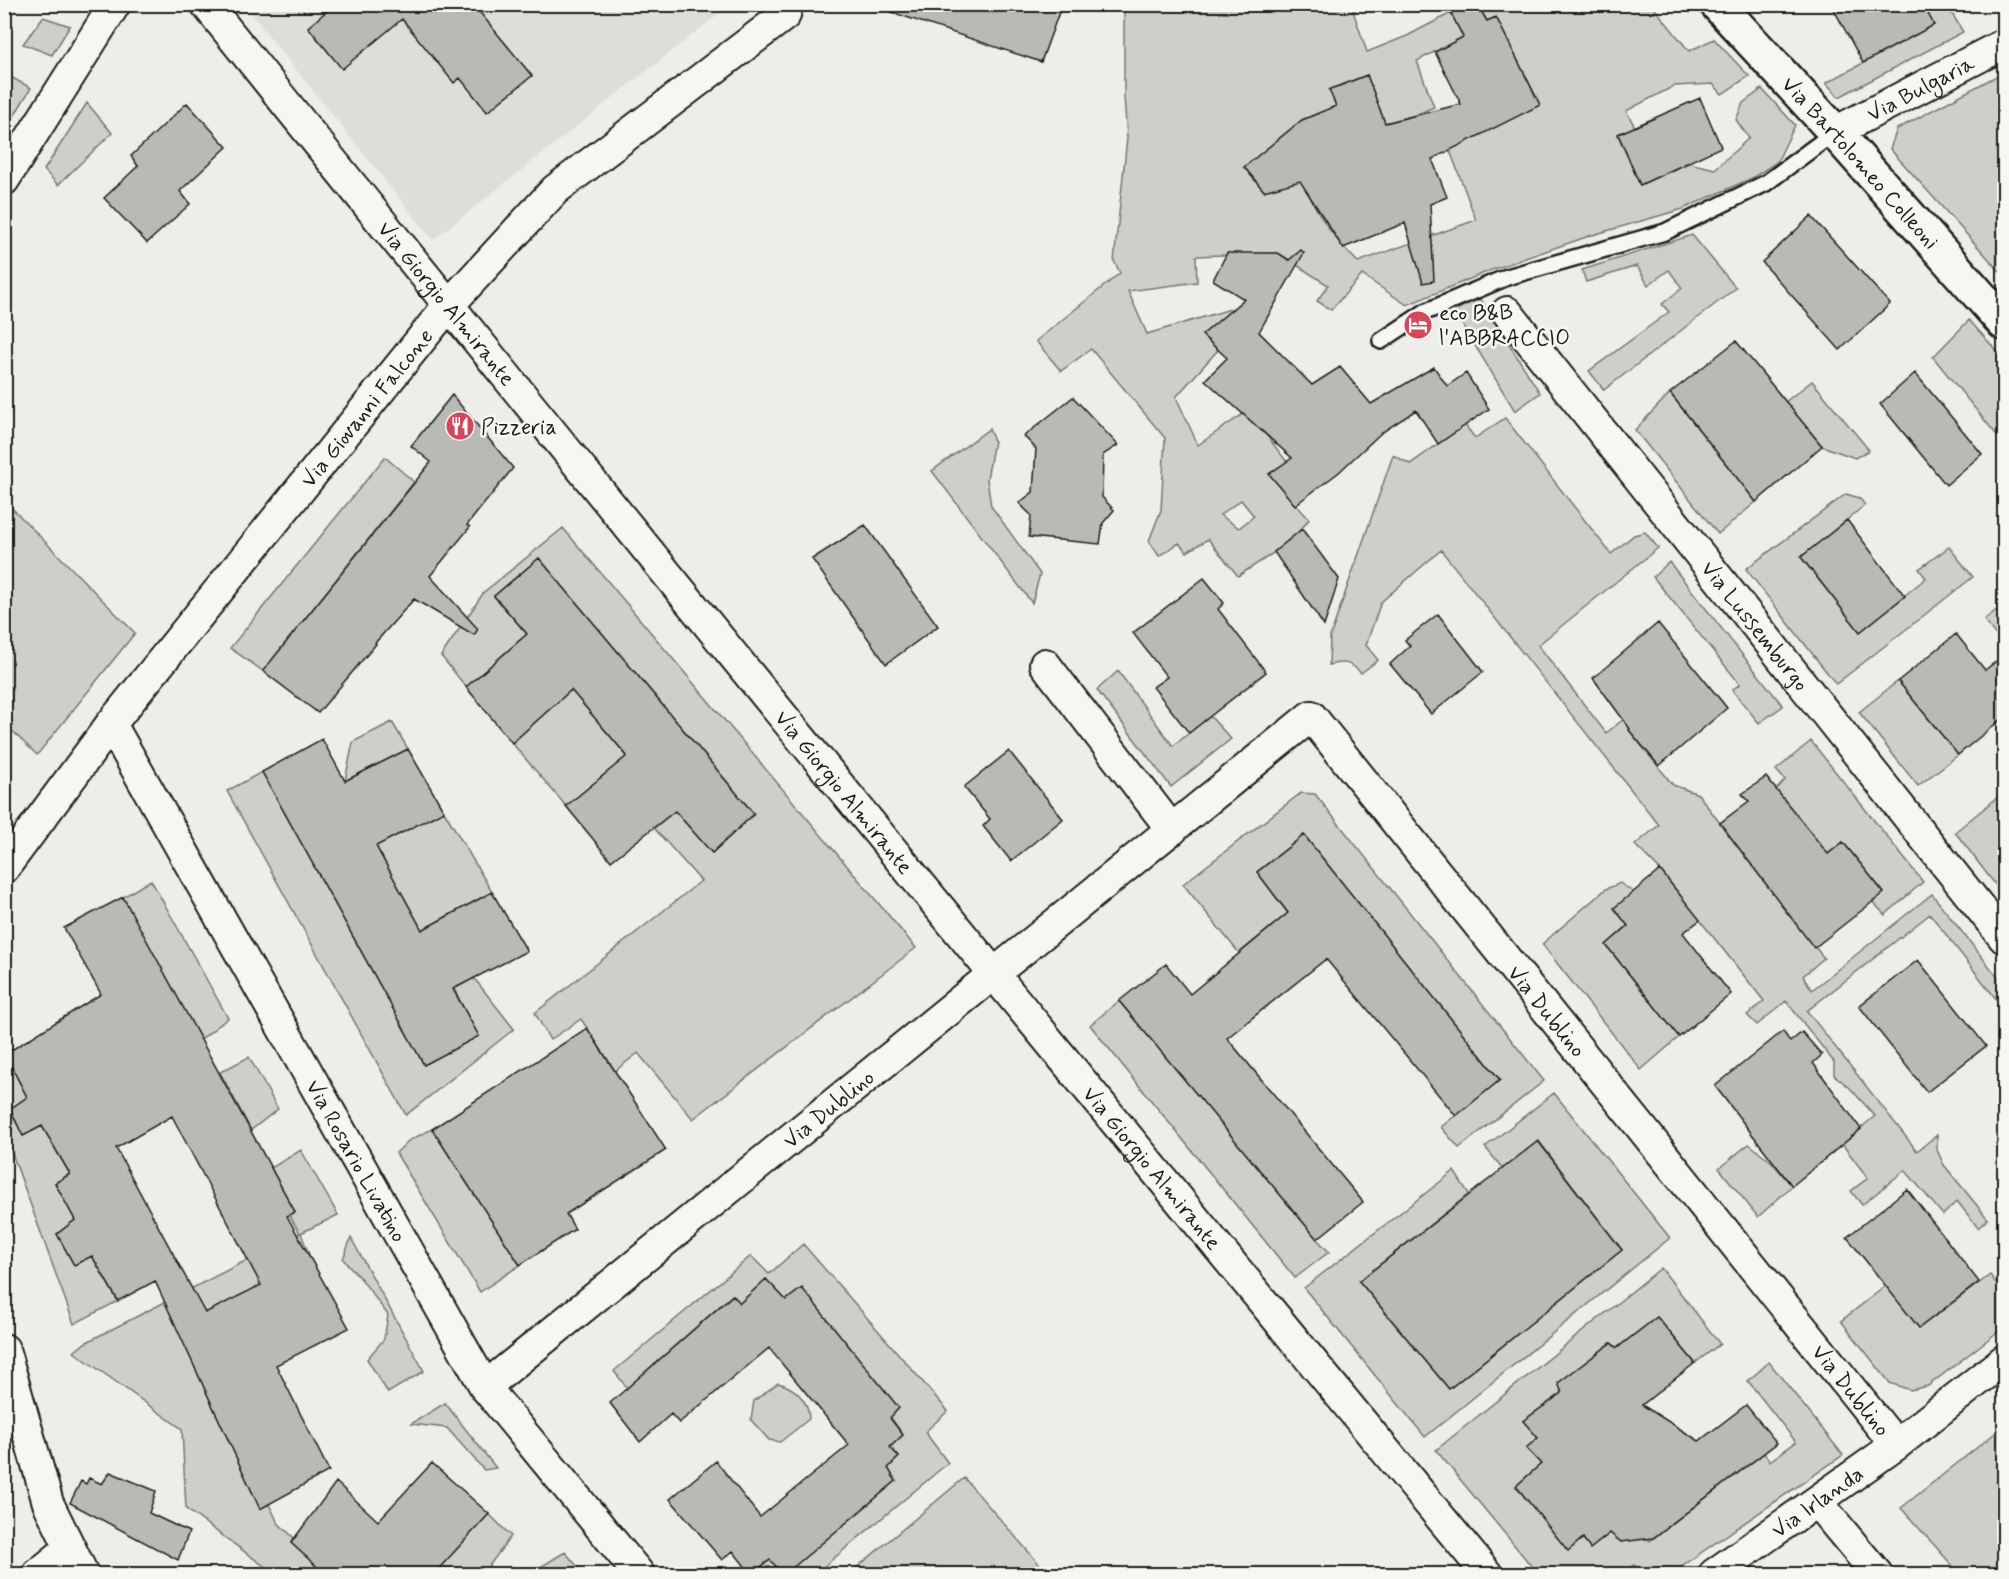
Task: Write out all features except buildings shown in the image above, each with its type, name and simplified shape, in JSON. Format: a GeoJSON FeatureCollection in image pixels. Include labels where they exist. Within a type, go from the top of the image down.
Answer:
{"type":"FeatureCollection","features":[{"type":"Feature","properties":{"kind":"main road","name":"Via Bartolomeo Colleoni"},"geometry":{"type":"LineString","coordinates":[[1717,4],[1835,132],[2004,323]]}},
{"type":"Feature","properties":{"kind":"street"},"geometry":{"type":"LineString","coordinates":[[4,180],[115,4]]}},
{"type":"Feature","properties":{"kind":"street","name":"Via Giorgio Almirante"},"geometry":{"type":"LineString","coordinates":[[206,4],[448,306],[1487,1575]]}},
{"type":"Feature","properties":{"kind":"street","name":"Via Giovanni Falcone"},"geometry":{"type":"LineString","coordinates":[[4,868],[111,724],[448,306],[555,190],[784,15],[787,4]]}},
{"type":"Feature","properties":{"kind":"street","name":"Via Bulgaria"},"geometry":{"type":"LineString","coordinates":[[1835,132],[2004,44]]}},
{"type":"Feature","properties":{"kind":"street","name":"Via Lussemburgo"},"geometry":{"type":"LineString","coordinates":[[1507,312],[2004,938]]}},
{"type":"Feature","properties":{"kind":"street"},"geometry":{"type":"LineString","coordinates":[[1045,664],[1172,830]]}},
{"type":"Feature","properties":{"kind":"street","name":"Via Dublino"},"geometry":{"type":"LineString","coordinates":[[486,1387],[1311,716],[1896,1445]]}},
{"type":"Feature","properties":{"kind":"street","name":"Via Rosario Livatino"},"geometry":{"type":"LineString","coordinates":[[111,724],[486,1387],[639,1575]]}},
{"type":"Feature","properties":{"kind":"street"},"geometry":{"type":"LineString","coordinates":[[4,1349],[48,1503],[83,1575]]}},
{"type":"Feature","properties":{"kind":"street","name":"Via Irlanda"},"geometry":{"type":"LineString","coordinates":[[1714,1575],[1896,1445],[2004,1360]]}},
{"type":"Feature","properties":{"kind":"street"},"geometry":{"type":"LineString","coordinates":[[1817,1502],[1876,1575]]}},
{"type":"Feature","properties":{"kind":"street"},"geometry":{"type":"LineString","coordinates":[[38,1575],[70,1548]]}},
{"type":"Feature","properties":{"kind":"lane"},"geometry":{"type":"LineString","coordinates":[[1381,341],[1425,312],[1507,277],[1665,232],[1766,183],[1835,132]]}},
{"type":"Feature","properties":{"kind":"shaded area"},"geometry":{"type":"Polygon","coordinates":[[[244,5],[730,5],[433,240],[244,5]]]}},
{"type":"Feature","properties":{"kind":"shaded area"},"geometry":{"type":"Polygon","coordinates":[[[1124,5],[1369,5],[1353,11],[1367,52],[1407,36],[1451,13],[1463,37],[1417,61],[1434,107],[1385,123],[1367,75],[1330,89],[1336,106],[1302,120],[1244,167],[1264,191],[1287,184],[1299,169],[1322,219],[1348,253],[1358,262],[1476,220],[1448,145],[1478,136],[1540,105],[1496,17],[1487,21],[1477,5],[1652,5],[1689,51],[1714,39],[1749,76],[1722,94],[1713,84],[1674,86],[1626,111],[1635,127],[1618,135],[1640,185],[1689,163],[1715,169],[1749,138],[1736,120],[1743,103],[1762,89],[1795,125],[1777,162],[1752,178],[1683,209],[1589,236],[1494,269],[1407,305],[1362,275],[1331,310],[1317,301],[1328,285],[1278,253],[1196,256],[1197,282],[1128,291],[1147,334],[1234,308],[1203,336],[1218,350],[1176,397],[1198,445],[1243,414],[1267,436],[1287,462],[1269,474],[1309,519],[1285,544],[1238,576],[1208,539],[1187,552],[1179,543],[1159,556],[1149,541],[1161,510],[1165,438],[1091,349],[1061,371],[1036,341],[1120,273],[1114,261],[1127,138],[1124,96],[1124,5]],[[1241,500],[1220,515],[1239,528],[1254,516],[1241,500]]]}},
{"type":"Feature","properties":{"kind":"shaded area"},"geometry":{"type":"Polygon","coordinates":[[[1923,5],[1947,5],[1963,32],[1839,97],[1826,83],[1934,25],[1923,5]]]}},
{"type":"Feature","properties":{"kind":"shaded area"},"geometry":{"type":"Polygon","coordinates":[[[43,17],[70,26],[52,55],[23,44],[43,17]]]}},
{"type":"Feature","properties":{"kind":"shaded area"},"geometry":{"type":"Polygon","coordinates":[[[2004,72],[2004,276],[1890,149],[1897,129],[2004,72]]]}},
{"type":"Feature","properties":{"kind":"shaded area"},"geometry":{"type":"Polygon","coordinates":[[[5,74],[31,88],[5,131],[5,74]]]}},
{"type":"Feature","properties":{"kind":"shaded area"},"geometry":{"type":"Polygon","coordinates":[[[87,103],[112,133],[58,185],[44,170],[87,103]]]}},
{"type":"Feature","properties":{"kind":"shaded area"},"geometry":{"type":"Polygon","coordinates":[[[1692,235],[1736,288],[1604,390],[1589,371],[1669,312],[1662,304],[1682,288],[1669,270],[1648,285],[1637,266],[1586,282],[1582,270],[1692,235]]]}},
{"type":"Feature","properties":{"kind":"shaded area"},"geometry":{"type":"Polygon","coordinates":[[[1480,298],[1540,393],[1515,411],[1454,311],[1480,298]]]}},
{"type":"Feature","properties":{"kind":"shaded area"},"geometry":{"type":"Polygon","coordinates":[[[1969,320],[2004,359],[2004,434],[1999,438],[1933,357],[1969,320]]]}},
{"type":"Feature","properties":{"kind":"shaded area"},"geometry":{"type":"Polygon","coordinates":[[[1812,381],[1869,450],[1855,458],[1822,446],[1785,402],[1812,381]]]}},
{"type":"Feature","properties":{"kind":"shaded area"},"geometry":{"type":"Polygon","coordinates":[[[1670,393],[1756,502],[1718,534],[1635,430],[1670,393]]]}},
{"type":"Feature","properties":{"kind":"shaded area"},"geometry":{"type":"Polygon","coordinates":[[[1505,418],[1611,554],[1634,535],[1645,532],[1658,548],[1538,645],[1606,733],[1637,709],[1643,716],[1629,730],[1673,785],[1698,794],[1768,887],[1821,846],[1776,790],[1785,780],[1776,770],[1811,741],[1923,882],[1885,915],[1873,902],[1884,893],[1843,842],[1788,884],[1798,895],[1782,907],[1824,958],[1803,976],[1812,990],[1932,894],[2004,985],[2004,1009],[1930,914],[1807,1011],[1917,1151],[1937,1135],[1937,1150],[1944,1165],[1988,1219],[1978,1228],[1957,1201],[1943,1215],[1905,1170],[1862,1205],[1851,1191],[1868,1178],[1842,1144],[1875,1116],[1850,1088],[1834,1075],[1834,1062],[1786,1001],[1757,1025],[1747,1015],[1764,1001],[1660,870],[1635,845],[1659,825],[1441,550],[1381,602],[1366,645],[1378,660],[1361,673],[1346,663],[1329,665],[1330,637],[1393,455],[1410,464],[1465,425],[1475,438],[1505,418]]]}},
{"type":"Feature","properties":{"kind":"shaded area"},"geometry":{"type":"Polygon","coordinates":[[[989,429],[994,441],[987,479],[991,506],[1040,574],[1032,603],[932,471],[989,429]]]}},
{"type":"Feature","properties":{"kind":"shaded area"},"geometry":{"type":"Polygon","coordinates":[[[385,457],[414,482],[263,671],[230,648],[385,457]]]}},
{"type":"Feature","properties":{"kind":"shaded area"},"geometry":{"type":"Polygon","coordinates":[[[1846,494],[1859,498],[1865,505],[1801,557],[1860,632],[1926,578],[1919,569],[1949,547],[1973,577],[1836,684],[1746,569],[1846,494]]]}},
{"type":"Feature","properties":{"kind":"shaded area"},"geometry":{"type":"Polygon","coordinates":[[[5,501],[135,633],[37,755],[5,724],[5,501]]]}},
{"type":"Feature","properties":{"kind":"shaded area"},"geometry":{"type":"Polygon","coordinates":[[[563,528],[916,948],[693,1119],[638,1053],[615,1071],[581,1019],[550,1040],[535,1013],[701,881],[654,828],[675,811],[712,853],[754,814],[539,558],[494,596],[527,634],[466,687],[441,656],[484,592],[563,528]]]}},
{"type":"Feature","properties":{"kind":"shaded area"},"geometry":{"type":"Polygon","coordinates":[[[1669,562],[1783,706],[1759,723],[1732,690],[1740,684],[1653,577],[1669,562]]]}},
{"type":"Feature","properties":{"kind":"shaded area"},"geometry":{"type":"Polygon","coordinates":[[[1999,608],[2004,615],[2004,646],[1984,620],[1999,608]]]}},
{"type":"Feature","properties":{"kind":"shaded area"},"geometry":{"type":"Polygon","coordinates":[[[1118,671],[1173,746],[1210,716],[1231,739],[1171,787],[1097,690],[1118,671]]]}},
{"type":"Feature","properties":{"kind":"shaded area"},"geometry":{"type":"Polygon","coordinates":[[[1898,681],[1958,755],[1918,786],[1859,712],[1898,681]]]}},
{"type":"Feature","properties":{"kind":"shaded area"},"geometry":{"type":"Polygon","coordinates":[[[571,690],[627,756],[566,806],[512,743],[571,690]]]}},
{"type":"Feature","properties":{"kind":"shaded area"},"geometry":{"type":"Polygon","coordinates":[[[392,722],[408,749],[345,781],[353,742],[392,722]]]}},
{"type":"Feature","properties":{"kind":"shaded area"},"geometry":{"type":"Polygon","coordinates":[[[262,772],[424,1065],[478,1036],[454,989],[474,978],[514,1029],[406,1115],[227,791],[262,772]]]}},
{"type":"Feature","properties":{"kind":"shaded area"},"geometry":{"type":"Polygon","coordinates":[[[2004,792],[2004,896],[1955,832],[2004,792]]]}},
{"type":"Feature","properties":{"kind":"shaded area"},"geometry":{"type":"Polygon","coordinates":[[[1301,793],[1315,794],[1544,1081],[1459,1148],[1441,1127],[1500,1080],[1304,835],[1257,872],[1288,913],[1239,953],[1183,884],[1301,793]]]}},
{"type":"Feature","properties":{"kind":"shaded area"},"geometry":{"type":"Polygon","coordinates":[[[444,811],[492,892],[422,930],[376,846],[444,811]]]}},
{"type":"Feature","properties":{"kind":"shaded area"},"geometry":{"type":"Polygon","coordinates":[[[151,880],[228,1018],[200,1040],[123,897],[151,880]]]}},
{"type":"Feature","properties":{"kind":"shaded area"},"geometry":{"type":"Polygon","coordinates":[[[1620,883],[1633,892],[1628,925],[1606,945],[1679,1037],[1641,1070],[1542,944],[1606,889],[1620,883]]]}},
{"type":"Feature","properties":{"kind":"shaded area"},"geometry":{"type":"Polygon","coordinates":[[[1119,1001],[1329,1252],[1295,1278],[1090,1025],[1119,1001]]]}},
{"type":"Feature","properties":{"kind":"shaded area"},"geometry":{"type":"Polygon","coordinates":[[[5,1054],[27,1097],[10,1110],[23,1136],[42,1126],[70,1174],[55,1183],[75,1220],[57,1234],[74,1265],[92,1256],[118,1301],[74,1324],[5,1134],[5,1054]]]}},
{"type":"Feature","properties":{"kind":"shaded area"},"geometry":{"type":"Polygon","coordinates":[[[249,1057],[278,1109],[251,1130],[220,1072],[249,1057]]]}},
{"type":"Feature","properties":{"kind":"shaded area"},"geometry":{"type":"Polygon","coordinates":[[[1554,1093],[1670,1238],[1425,1437],[1304,1288],[1454,1171],[1469,1194],[1359,1281],[1449,1389],[1622,1250],[1539,1141],[1503,1169],[1485,1147],[1554,1093]]]}},
{"type":"Feature","properties":{"kind":"shaded area"},"geometry":{"type":"Polygon","coordinates":[[[432,1129],[520,1265],[480,1292],[396,1153],[408,1141],[432,1129]]]}},
{"type":"Feature","properties":{"kind":"shaded area"},"geometry":{"type":"Polygon","coordinates":[[[1749,1144],[1771,1161],[1792,1186],[1758,1217],[1719,1168],[1749,1144]]]}},
{"type":"Feature","properties":{"kind":"shaded area"},"geometry":{"type":"Polygon","coordinates":[[[301,1150],[338,1215],[301,1233],[311,1260],[177,1328],[260,1509],[269,1504],[278,1523],[294,1538],[291,1543],[326,1574],[275,1574],[186,1509],[182,1429],[74,1352],[85,1343],[300,1233],[289,1215],[295,1212],[271,1168],[301,1150]]]}},
{"type":"Feature","properties":{"kind":"shaded area"},"geometry":{"type":"Polygon","coordinates":[[[351,1238],[424,1371],[388,1393],[367,1359],[384,1339],[388,1315],[343,1259],[351,1238]]]}},
{"type":"Feature","properties":{"kind":"shaded area"},"geometry":{"type":"Polygon","coordinates":[[[803,1244],[948,1411],[925,1432],[948,1463],[815,1574],[752,1574],[770,1560],[895,1481],[888,1468],[899,1457],[890,1447],[903,1435],[802,1289],[786,1300],[766,1279],[740,1303],[732,1295],[627,1388],[614,1371],[751,1256],[769,1274],[803,1244]]]}},
{"type":"Feature","properties":{"kind":"shaded area"},"geometry":{"type":"Polygon","coordinates":[[[1661,1268],[1720,1344],[1695,1363],[1657,1317],[1617,1348],[1611,1343],[1559,1383],[1562,1393],[1523,1421],[1538,1438],[1526,1448],[1541,1464],[1516,1486],[1568,1550],[1583,1538],[1591,1548],[1610,1533],[1621,1542],[1643,1533],[1650,1541],[1764,1453],[1770,1461],[1796,1442],[1748,1381],[1769,1362],[1843,1455],[1670,1574],[1642,1574],[1634,1565],[1621,1574],[1538,1574],[1436,1450],[1661,1268]]]}},
{"type":"Feature","properties":{"kind":"shaded area"},"geometry":{"type":"Polygon","coordinates":[[[1990,1275],[2004,1293],[2004,1327],[1928,1386],[1910,1390],[1890,1383],[1841,1321],[1887,1285],[1919,1328],[1990,1275]]]}},
{"type":"Feature","properties":{"kind":"shaded area"},"geometry":{"type":"Polygon","coordinates":[[[778,1383],[790,1388],[800,1396],[807,1406],[809,1419],[780,1442],[769,1440],[751,1420],[754,1401],[778,1383]]]}},
{"type":"Feature","properties":{"kind":"shaded area"},"geometry":{"type":"Polygon","coordinates":[[[445,1403],[496,1468],[484,1470],[447,1428],[411,1424],[445,1403]]]}},
{"type":"Feature","properties":{"kind":"shaded area"},"geometry":{"type":"Polygon","coordinates":[[[2004,1426],[2004,1475],[1996,1482],[2004,1493],[2004,1574],[1960,1574],[1901,1508],[2004,1426]]]}},
{"type":"Feature","properties":{"kind":"shaded area"},"geometry":{"type":"Polygon","coordinates":[[[964,1478],[1048,1574],[849,1574],[964,1478]]]}},
{"type":"Feature","properties":{"kind":"shaded area"},"geometry":{"type":"Polygon","coordinates":[[[489,1514],[511,1536],[483,1574],[433,1574],[489,1514]]]}},
{"type":"Feature","properties":{"kind":"shaded area"},"geometry":{"type":"Polygon","coordinates":[[[565,1552],[584,1574],[529,1574],[565,1552]]]}},
{"type":"Feature","properties":{"kind":"place","name":"eco B&B l'ABBRACCIO"},"geometry":{"type":"Point","coordinates":[1418,325]}},
{"type":"Feature","properties":{"kind":"place","name":"Pizzeria"},"geometry":{"type":"Point","coordinates":[460,426]}}]}
